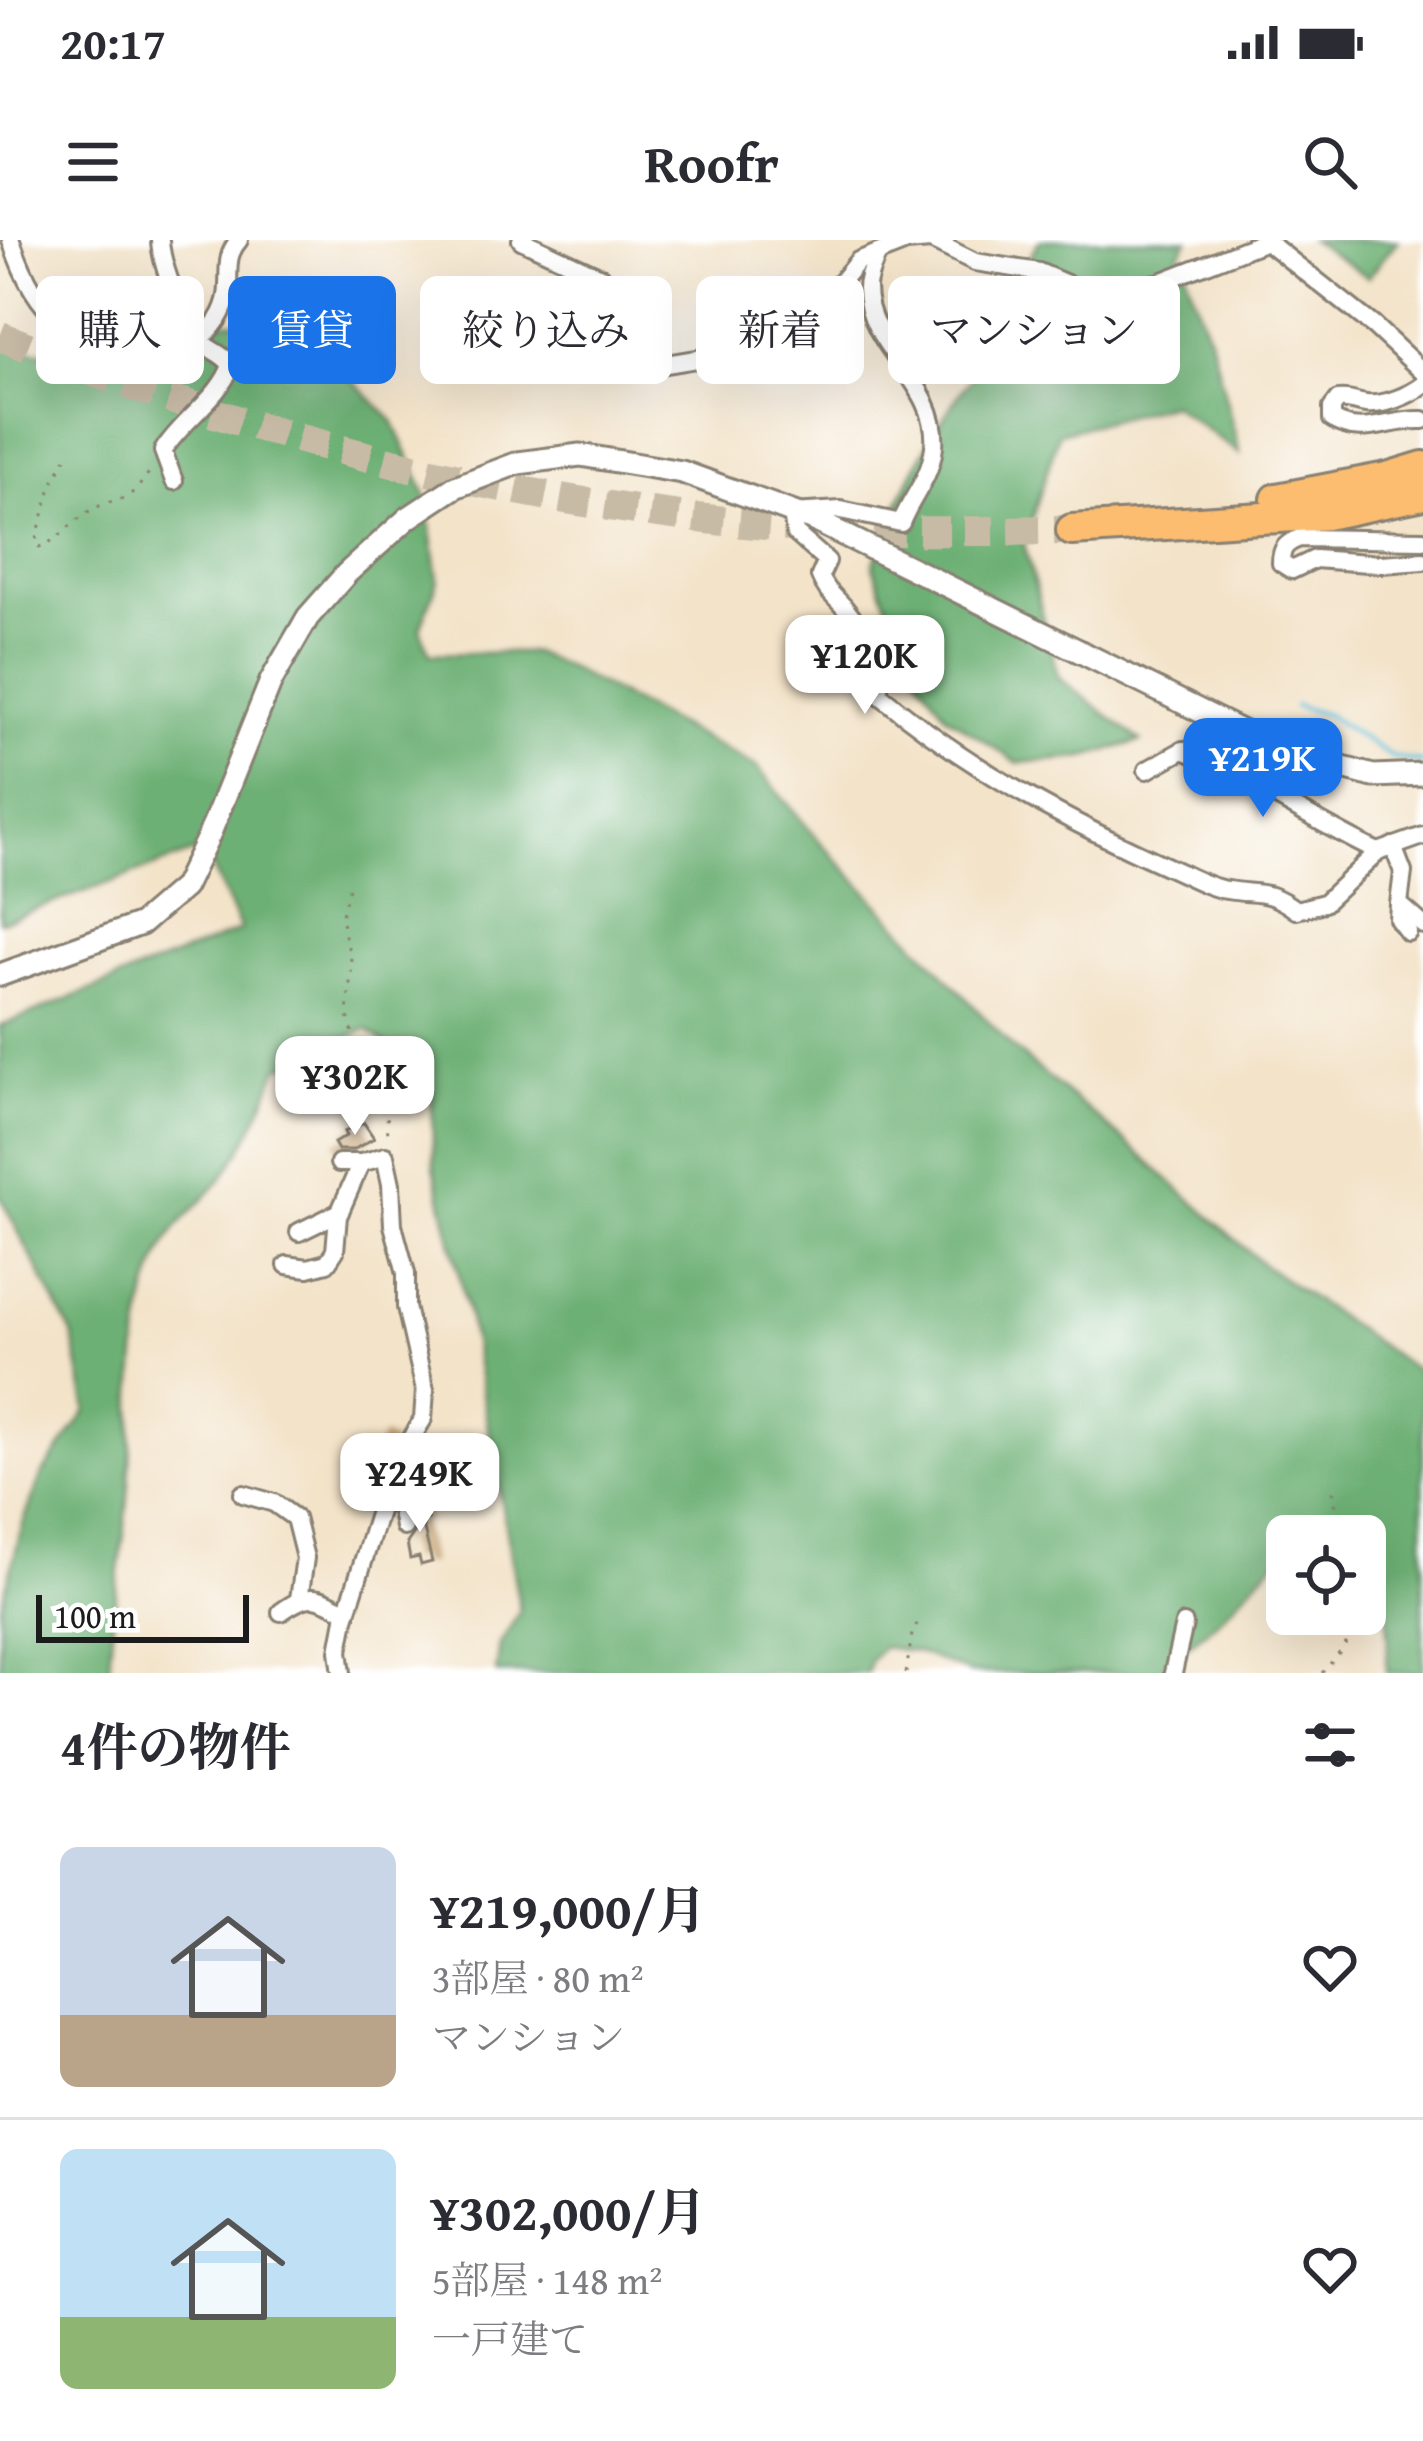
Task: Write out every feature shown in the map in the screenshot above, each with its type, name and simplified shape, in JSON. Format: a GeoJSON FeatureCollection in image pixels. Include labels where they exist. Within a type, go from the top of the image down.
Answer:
{"type":"FeatureCollection","features":[{"type":"Feature","properties":{"kind":"highway"},"geometry":{"type":"LineString","coordinates":[[1178,521],[1240,503],[1311,494],[1423,467]]}},
{"type":"Feature","properties":{"kind":"highway"},"geometry":{"type":"LineString","coordinates":[[1072,530],[1326,514],[1423,494]]}},
{"type":"Feature","properties":{"kind":"street"},"geometry":{"type":"LineString","coordinates":[[11,240],[36,299]]}},
{"type":"Feature","properties":{"kind":"street"},"geometry":{"type":"LineString","coordinates":[[160,240],[166,276]]}},
{"type":"Feature","properties":{"kind":"street"},"geometry":{"type":"LineString","coordinates":[[204,336],[226,303],[229,252],[239,240]]}},
{"type":"Feature","properties":{"kind":"street"},"geometry":{"type":"LineString","coordinates":[[521,240],[601,277],[660,365],[757,349],[821,306],[858,261],[906,242],[931,240],[975,262],[1039,272],[1081,290],[1103,291],[1158,283],[1265,240],[1374,326],[1423,372]]}},
{"type":"Feature","properties":{"kind":"street"},"geometry":{"type":"LineString","coordinates":[[792,513],[842,510],[901,523],[925,485],[934,447],[932,417],[871,314],[866,284],[878,253]]}},
{"type":"Feature","properties":{"kind":"street"},"geometry":{"type":"LineString","coordinates":[[174,481],[163,452],[175,432],[230,372],[225,356],[204,343]]}},
{"type":"Feature","properties":{"kind":"street"},"geometry":{"type":"LineString","coordinates":[[1423,385],[1382,402],[1338,400],[1332,419],[1342,426],[1373,429],[1423,420]]}},
{"type":"Feature","properties":{"kind":"street"},"geometry":{"type":"LineString","coordinates":[[0,975],[141,924],[184,886],[271,681],[308,617],[407,518],[454,487],[518,463],[580,455],[682,472],[792,513],[1283,752],[1373,776],[1423,774]]}},
{"type":"Feature","properties":{"kind":"street"},"geometry":{"type":"LineString","coordinates":[[792,513],[795,533],[827,561],[820,575],[826,591],[842,605],[875,656],[880,695],[926,734],[1026,797],[1179,871],[1225,890],[1260,890],[1296,910],[1324,903],[1386,849],[1423,836]]}},
{"type":"Feature","properties":{"kind":"street"},"geometry":{"type":"LineString","coordinates":[[1420,566],[1316,559],[1292,570],[1280,562],[1288,542],[1300,538],[1423,540]]}},
{"type":"Feature","properties":{"kind":"street"},"geometry":{"type":"LineString","coordinates":[[1147,770],[1183,750],[1386,849],[1403,872],[1398,919],[1416,928]]}},
{"type":"Feature","properties":{"kind":"street"},"geometry":{"type":"LineString","coordinates":[[323,1666],[342,1673],[339,1651],[347,1612],[388,1482],[422,1419],[425,1390],[406,1307],[406,1274],[393,1225],[385,1156],[339,1163]]}},
{"type":"Feature","properties":{"kind":"street"},"geometry":{"type":"LineString","coordinates":[[287,1264],[308,1268],[327,1263],[335,1251],[340,1211],[361,1163]]}},
{"type":"Feature","properties":{"kind":"street"},"geometry":{"type":"LineString","coordinates":[[299,1232],[340,1211]]}},
{"type":"Feature","properties":{"kind":"street"},"geometry":{"type":"LineString","coordinates":[[388,1482],[397,1489],[404,1527]]}},
{"type":"Feature","properties":{"kind":"street"},"geometry":{"type":"LineString","coordinates":[[243,1494],[274,1503],[296,1518],[305,1558],[299,1599]]}},
{"type":"Feature","properties":{"kind":"street"},"geometry":{"type":"LineString","coordinates":[[281,1612],[299,1599],[314,1597],[347,1612]]}},
{"type":"Feature","properties":{"kind":"street"},"geometry":{"type":"LineString","coordinates":[[1173,1673],[1184,1624]]}},
{"type":"Feature","properties":{"kind":"path"},"geometry":{"type":"LineString","coordinates":[[67,458],[45,507],[35,543],[39,547],[61,536],[89,511],[125,501],[163,452]]}},
{"type":"Feature","properties":{"kind":"path"},"geometry":{"type":"LineString","coordinates":[[349,888],[341,918],[352,964],[347,1013],[360,1057],[387,1112],[385,1156]]}},
{"type":"Feature","properties":{"kind":"path"},"geometry":{"type":"LineString","coordinates":[[1333,1490],[1337,1515]]}},
{"type":"Feature","properties":{"kind":"path"},"geometry":{"type":"LineString","coordinates":[[907,1673],[912,1634],[920,1618]]}},
{"type":"Feature","properties":{"kind":"path"},"geometry":{"type":"LineString","coordinates":[[1322,1673],[1352,1635]]}},
{"type":"Feature","properties":{"kind":"green space"},"geometry":{"type":"Polygon","coordinates":[[[1040,240],[1188,240],[1179,255],[1212,345],[1240,454],[1171,404],[1059,433],[1024,544],[1059,678],[1141,741],[1081,758],[1017,763],[946,715],[909,663],[873,566],[930,440],[968,384],[1180,384],[1180,276],[1025,276],[1040,240]]]}},
{"type":"Feature","properties":{"kind":"green space"},"geometry":{"type":"Polygon","coordinates":[[[1311,240],[1398,240],[1368,277],[1311,240]]]}},
{"type":"Feature","properties":{"kind":"green space"},"geometry":{"type":"Polygon","coordinates":[[[204,320],[228,322],[228,384],[356,384],[393,421],[426,495],[438,580],[420,629],[430,654],[531,652],[757,767],[814,835],[1014,1049],[1265,1266],[1423,1375],[1423,1673],[1387,1673],[1386,1515],[1266,1515],[1266,1571],[1214,1625],[1154,1673],[970,1673],[917,1652],[883,1647],[870,1661],[867,1673],[496,1673],[500,1644],[520,1611],[469,1318],[434,1167],[430,1059],[406,1059],[367,1029],[278,1068],[237,1155],[170,1236],[152,1275],[134,1374],[127,1508],[109,1673],[0,1673],[0,1609],[23,1524],[41,1476],[87,1410],[73,1336],[0,1197],[0,1026],[241,930],[203,849],[0,922],[0,345],[36,352],[36,384],[204,384],[204,320]]]}},
{"type":"Feature","properties":{"kind":"building"},"geometry":{"type":"Polygon","coordinates":[[[364,1123],[374,1138],[353,1150],[338,1150],[334,1143],[346,1136],[344,1132],[364,1123]]]}},
{"type":"Feature","properties":{"kind":"building"},"geometry":{"type":"Polygon","coordinates":[[[383,1435],[394,1442],[377,1476],[363,1468],[383,1435]]]}},
{"type":"Feature","properties":{"kind":"building"},"geometry":{"type":"Polygon","coordinates":[[[424,1499],[428,1519],[422,1521],[432,1562],[421,1565],[419,1557],[410,1559],[407,1543],[416,1530],[413,1501],[424,1499]]]}},
{"type":"Feature","properties":{"kind":"waterway"},"geometry":{"type":"LineString","coordinates":[[1295,706],[1327,715],[1392,757],[1423,763]]}},
{"type":"Feature","properties":{"kind":"tunnel"},"geometry":{"type":"LineString","coordinates":[[0,336],[276,432],[465,480],[561,498],[794,527],[1072,530]]}}]}
